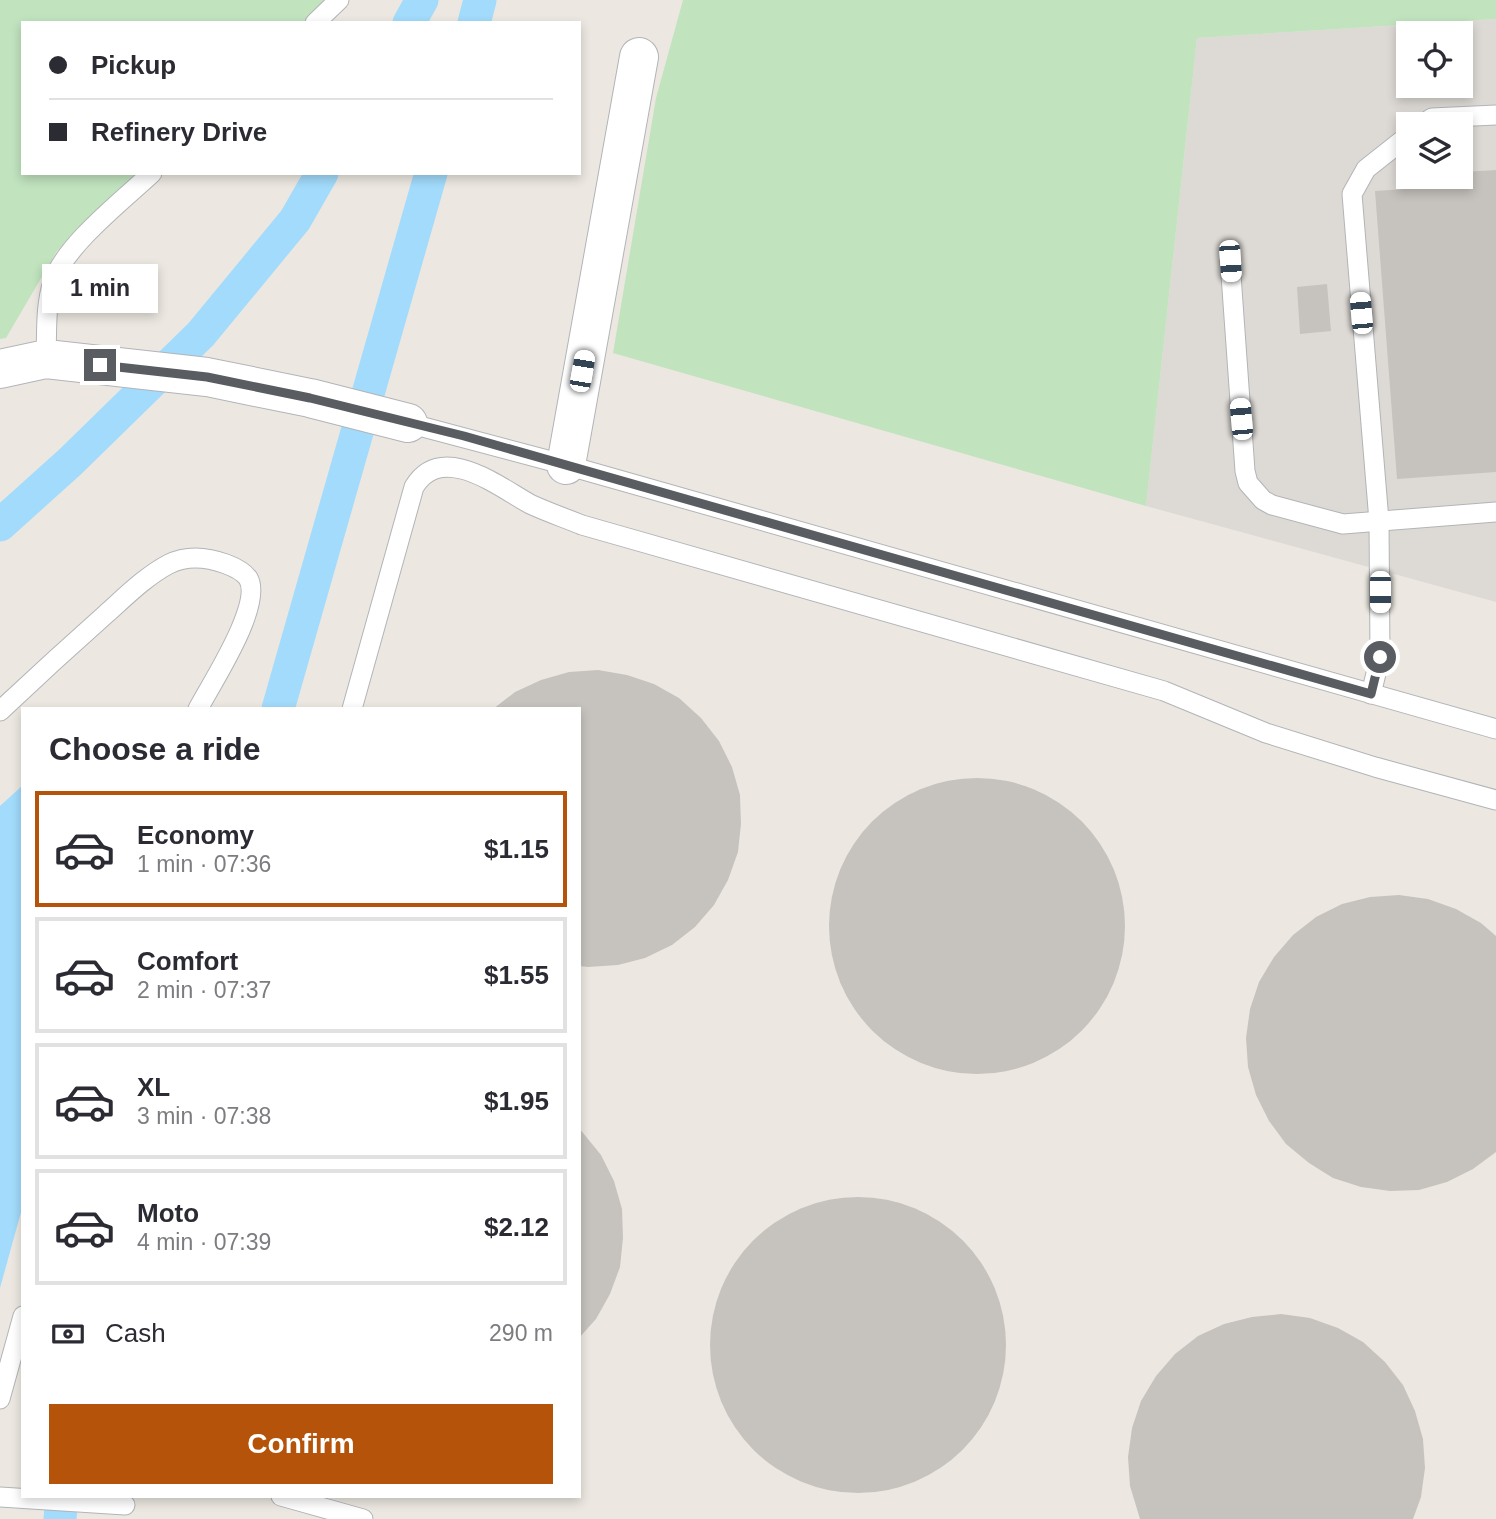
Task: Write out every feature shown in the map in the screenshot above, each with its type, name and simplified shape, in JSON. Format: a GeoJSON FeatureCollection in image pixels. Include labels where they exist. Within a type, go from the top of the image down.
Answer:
{"type":"FeatureCollection","features":[{"type":"Feature","properties":{"kind":"street"},"geometry":{"type":"LineString","coordinates":[[566,465],[639,57]]}},
{"type":"Feature","properties":{"kind":"street"},"geometry":{"type":"LineString","coordinates":[[0,369],[46,359],[207,377],[310,398],[408,423]]}},
{"type":"Feature","properties":{"kind":"lane"},"geometry":{"type":"LineString","coordinates":[[317,21],[339,0]]}},
{"type":"Feature","properties":{"kind":"lane"},"geometry":{"type":"LineString","coordinates":[[1473,117],[1496,116]]}},
{"type":"Feature","properties":{"kind":"lane"},"geometry":{"type":"LineString","coordinates":[[1371,694],[1380,657],[1379,521],[1352,194],[1366,169],[1396,145]]}},
{"type":"Feature","properties":{"kind":"lane"},"geometry":{"type":"LineString","coordinates":[[46,359],[53,281],[68,256],[93,228],[150,175]]}},
{"type":"Feature","properties":{"kind":"lane"},"geometry":{"type":"LineString","coordinates":[[1230,261],[1245,471],[1248,483],[1255,492],[1272,505],[1343,524],[1496,512]]}},
{"type":"Feature","properties":{"kind":"lane"},"geometry":{"type":"LineString","coordinates":[[408,423],[566,465],[1496,729]]}},
{"type":"Feature","properties":{"kind":"lane"},"geometry":{"type":"LineString","coordinates":[[353,707],[414,487],[420,478],[431,471],[455,467],[478,474],[533,505],[582,525],[1164,691],[1266,733],[1375,767],[1496,800]]}},
{"type":"Feature","properties":{"kind":"lane"},"geometry":{"type":"LineString","coordinates":[[0,711],[156,572],[186,558],[202,558],[239,569],[249,579],[251,597],[246,619],[199,707]]}},
{"type":"Feature","properties":{"kind":"lane"},"geometry":{"type":"LineString","coordinates":[[0,1399],[21,1323]]}},
{"type":"Feature","properties":{"kind":"lane"},"geometry":{"type":"LineString","coordinates":[[27,1498],[102,1502],[125,1507]]}},
{"type":"Feature","properties":{"kind":"lane"},"geometry":{"type":"LineString","coordinates":[[288,1498],[363,1519]]}},
{"type":"Feature","properties":{"kind":"shaded area"},"geometry":{"type":"Polygon","coordinates":[[[1496,19],[1496,602],[1146,506],[1197,38],[1396,25],[1396,98],[1473,98],[1473,21],[1465,21],[1496,19]]]}},
{"type":"Feature","properties":{"kind":"green space"},"geometry":{"type":"Polygon","coordinates":[[[0,0],[337,0],[313,21],[21,21],[21,175],[141,175],[57,251],[6,338],[0,339],[0,0]]]}},
{"type":"Feature","properties":{"kind":"green space"},"geometry":{"type":"Polygon","coordinates":[[[683,0],[1496,0],[1496,19],[1396,21],[1396,25],[1197,38],[1146,506],[613,353],[656,98],[683,0]]]}},
{"type":"Feature","properties":{"kind":"water"},"geometry":{"type":"Polygon","coordinates":[[[21,787],[21,1212],[0,1288],[0,806],[21,787]]]}},
{"type":"Feature","properties":{"kind":"building"},"geometry":{"type":"Polygon","coordinates":[[[1496,170],[1496,472],[1397,479],[1375,191],[1473,189],[1473,171],[1496,170]]]}},
{"type":"Feature","properties":{"kind":"building"},"geometry":{"type":"Polygon","coordinates":[[[1327,284],[1331,331],[1300,334],[1297,287],[1327,284]]]}},
{"type":"Feature","properties":{"kind":"building"},"geometry":{"type":"Polygon","coordinates":[[[598,670],[627,675],[654,684],[679,698],[701,718],[719,741],[732,767],[740,795],[738,852],[728,880],[714,905],[695,927],[672,945],[645,958],[618,965],[581,966],[581,707],[496,707],[515,692],[541,680],[569,672],[598,670]]]}},
{"type":"Feature","properties":{"kind":"building"},"geometry":{"type":"Polygon","coordinates":[[[977,778],[1006,781],[1034,789],[1059,803],[1082,821],[1100,844],[1114,869],[1122,897],[1125,926],[1122,955],[1114,983],[1100,1008],[1082,1031],[1059,1049],[1034,1063],[1006,1071],[977,1074],[948,1071],[920,1063],[895,1049],[872,1031],[854,1008],[840,983],[832,955],[829,926],[832,897],[840,869],[854,844],[872,821],[895,803],[920,789],[948,781],[977,778]]]}},
{"type":"Feature","properties":{"kind":"building"},"geometry":{"type":"Polygon","coordinates":[[[1399,895],[1428,899],[1456,909],[1481,923],[1496,936],[1496,1152],[1473,1169],[1447,1182],[1419,1190],[1390,1191],[1361,1187],[1333,1178],[1286,1144],[1269,1121],[1256,1095],[1248,1067],[1246,1038],[1250,1009],[1259,982],[1274,957],[1293,935],[1316,917],[1342,904],[1370,897],[1399,895]]]}},
{"type":"Feature","properties":{"kind":"building"},"geometry":{"type":"Polygon","coordinates":[[[581,1130],[601,1155],[614,1181],[622,1209],[620,1267],[610,1294],[596,1319],[581,1336],[581,1130]]]}},
{"type":"Feature","properties":{"kind":"building"},"geometry":{"type":"Polygon","coordinates":[[[858,1197],[887,1200],[915,1208],[940,1222],[963,1240],[981,1263],[995,1288],[1003,1316],[1006,1345],[1003,1374],[995,1402],[981,1427],[963,1450],[940,1468],[915,1482],[887,1490],[858,1493],[829,1490],[801,1482],[776,1468],[753,1450],[735,1427],[721,1402],[713,1374],[710,1345],[713,1316],[721,1288],[735,1263],[753,1240],[776,1222],[801,1208],[829,1200],[858,1197]]]}},
{"type":"Feature","properties":{"kind":"building"},"geometry":{"type":"Polygon","coordinates":[[[1281,1314],[1310,1318],[1338,1328],[1363,1342],[1385,1362],[1403,1385],[1415,1411],[1423,1439],[1425,1468],[1421,1497],[1413,1519],[1140,1519],[1130,1486],[1128,1457],[1132,1428],[1141,1401],[1156,1376],[1175,1354],[1198,1336],[1224,1324],[1281,1314]]]}},
{"type":"Feature","properties":{"kind":"waterway"},"geometry":{"type":"LineString","coordinates":[[410,21],[422,0]]}},
{"type":"Feature","properties":{"kind":"waterway"},"geometry":{"type":"LineString","coordinates":[[475,21],[480,0]]}},
{"type":"Feature","properties":{"kind":"waterway"},"geometry":{"type":"LineString","coordinates":[[0,525],[70,462],[201,334],[295,220],[321,175]]}},
{"type":"Feature","properties":{"kind":"waterway"},"geometry":{"type":"LineString","coordinates":[[279,707],[430,175]]}},
{"type":"Feature","properties":{"kind":"waterway"},"geometry":{"type":"LineString","coordinates":[[60,1519],[62,1498]]}},
{"type":"Feature","properties":{"kind":"route"},"geometry":{"type":"LineString","coordinates":[[100,365],[207,377],[310,398],[464,436],[1371,694],[1380,657]]}}]}
